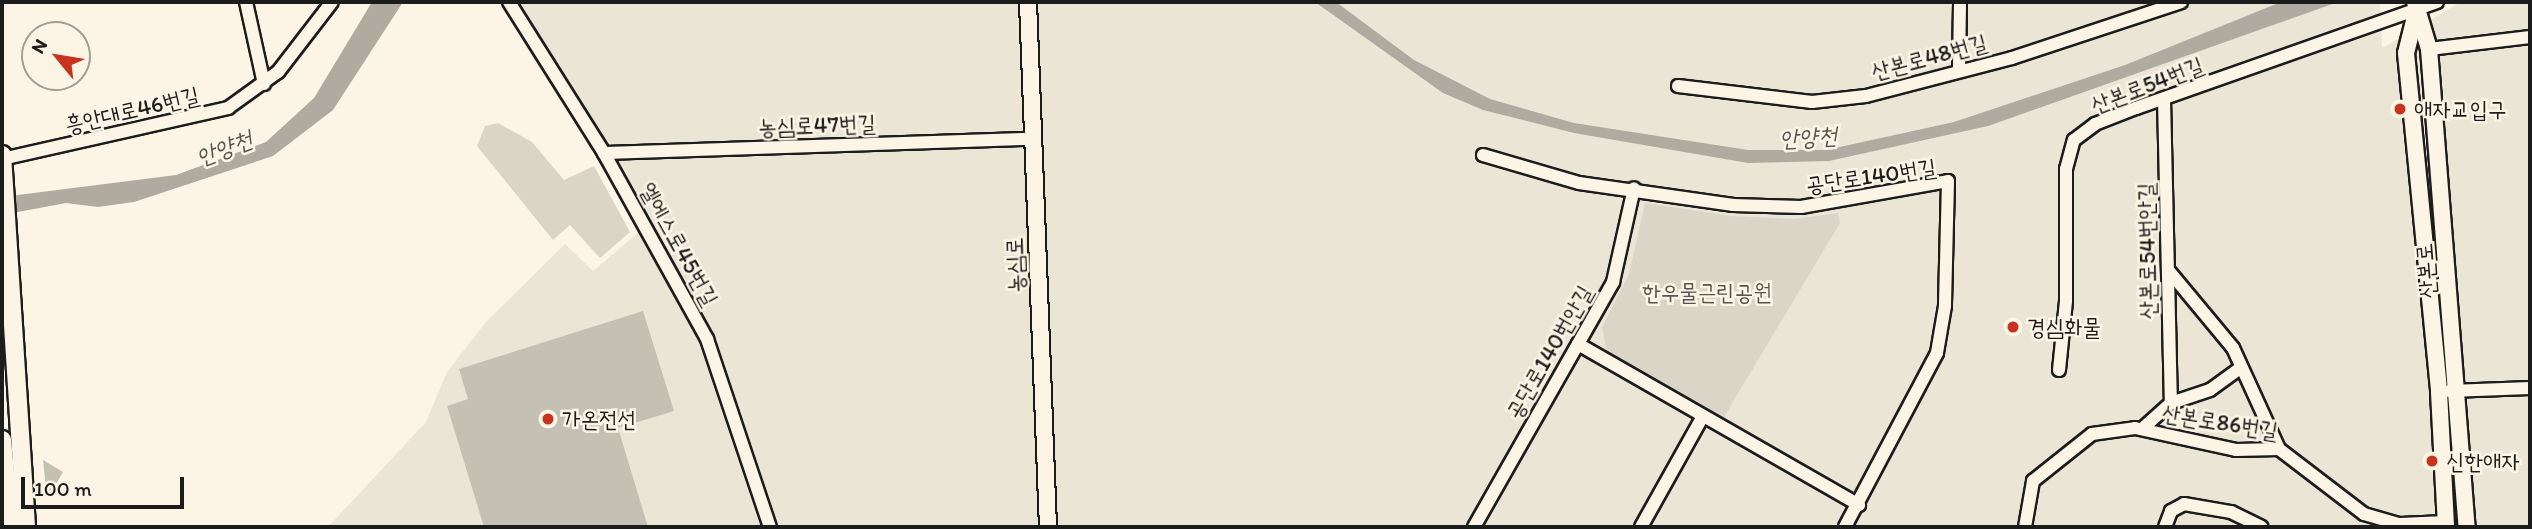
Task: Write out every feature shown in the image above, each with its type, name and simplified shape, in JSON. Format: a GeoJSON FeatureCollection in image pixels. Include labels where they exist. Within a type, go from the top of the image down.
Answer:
{"type":"FeatureCollection","features":[{"type":"Feature","properties":{"kind":"main road"},"geometry":{"type":"LineString","coordinates":[[2,157],[18,384],[37,527]]}},
{"type":"Feature","properties":{"kind":"main road"},"geometry":{"type":"LineString","coordinates":[[10,527],[18,384]]}},
{"type":"Feature","properties":{"kind":"main road"},"geometry":{"type":"LineString","coordinates":[[2,440],[12,507],[26,527]]}},
{"type":"Feature","properties":{"kind":"main road"},"geometry":{"type":"LineString","coordinates":[[2,527],[12,507]]}},
{"type":"Feature","properties":{"kind":"street"},"geometry":{"type":"LineString","coordinates":[[246,2],[264,84]]}},
{"type":"Feature","properties":{"kind":"street","name":"흥안대로46번길"},"geometry":{"type":"LineString","coordinates":[[2,157],[214,113],[264,84],[305,42],[332,2]]}},
{"type":"Feature","properties":{"kind":"street","name":"엘에스로45번길"},"geometry":{"type":"LineString","coordinates":[[509,2],[604,153],[707,339],[770,527]]}},
{"type":"Feature","properties":{"kind":"street","name":"농심로"},"geometry":{"type":"LineString","coordinates":[[1028,2],[1048,527]]}},
{"type":"Feature","properties":{"kind":"street"},"geometry":{"type":"LineString","coordinates":[[1959,67],[1960,2]]}},
{"type":"Feature","properties":{"kind":"street","name":"산본로48번길"},"geometry":{"type":"LineString","coordinates":[[1678,86],[1812,102],[1866,96],[1959,67],[2012,58],[2181,2]]}},
{"type":"Feature","properties":{"kind":"street","name":"산본로54번길"},"geometry":{"type":"LineString","coordinates":[[2059,370],[2066,301],[2066,169],[2074,140],[2095,124],[2415,7],[2437,2]]}},
{"type":"Feature","properties":{"kind":"street","name":"산본로"},"geometry":{"type":"LineString","coordinates":[[2415,7],[2429,49],[2459,389],[2468,526]]}},
{"type":"Feature","properties":{"kind":"street","name":"산본로"},"geometry":{"type":"LineString","coordinates":[[2415,7],[2406,53],[2439,392],[2445,525]]}},
{"type":"Feature","properties":{"kind":"street"},"geometry":{"type":"LineString","coordinates":[[2429,49],[2530,37]]}},
{"type":"Feature","properties":{"kind":"street","name":"산본로54번안길"},"geometry":{"type":"LineString","coordinates":[[2164,99],[2171,402]]}},
{"type":"Feature","properties":{"kind":"street","name":"농심로47번길"},"geometry":{"type":"LineString","coordinates":[[604,153],[1032,139]]}},
{"type":"Feature","properties":{"kind":"street","name":"공단로140번길"},"geometry":{"type":"LineString","coordinates":[[1483,155],[1579,183],[1634,188],[1733,205],[1801,207],[1948,181],[1945,306],[1937,353],[1845,527]]}},
{"type":"Feature","properties":{"kind":"street","name":"공단로140번안길"},"geometry":{"type":"LineString","coordinates":[[1474,527],[1613,282],[1634,188]]}},
{"type":"Feature","properties":{"kind":"street"},"geometry":{"type":"LineString","coordinates":[[2169,271],[2233,348],[2279,449]]}},
{"type":"Feature","properties":{"kind":"street"},"geometry":{"type":"LineString","coordinates":[[1578,344],[1859,505]]}},
{"type":"Feature","properties":{"kind":"street"},"geometry":{"type":"LineString","coordinates":[[2142,429],[2171,402],[2210,390],[2240,368]]}},
{"type":"Feature","properties":{"kind":"street"},"geometry":{"type":"LineString","coordinates":[[2439,392],[2459,389],[2530,388]]}},
{"type":"Feature","properties":{"kind":"street"},"geometry":{"type":"LineString","coordinates":[[1641,527],[1703,416]]}},
{"type":"Feature","properties":{"kind":"street","name":"산본로86번길"},"geometry":{"type":"LineString","coordinates":[[2025,527],[2033,481],[2092,434],[2142,429],[2236,450],[2279,449],[2373,522],[2445,525]]}},
{"type":"Feature","properties":{"kind":"street"},"geometry":{"type":"LineString","coordinates":[[2165,527],[2171,511],[2184,504],[2231,512],[2262,527]]}},
{"type":"Feature","properties":{"kind":"shaded area"},"geometry":{"type":"Polygon","coordinates":[[[372,2],[403,2],[333,110],[273,156],[134,202],[98,207],[66,203],[2,215],[2,197],[176,175],[266,142],[314,98],[372,2]]]}},
{"type":"Feature","properties":{"kind":"shaded area"},"geometry":{"type":"Polygon","coordinates":[[[518,2],[2380,2],[2382,48],[2461,2],[2530,2],[2530,527],[328,527],[426,422],[447,372],[486,322],[565,244],[593,271],[652,221],[518,2]]]}},
{"type":"Feature","properties":{"kind":"shaded area"},"geometry":{"type":"Polygon","coordinates":[[[1315,2],[1336,2],[1414,60],[1490,99],[1574,123],[1748,150],[1826,150],[1954,122],[2125,65],[2281,2],[2338,2],[1988,126],[1829,161],[1748,163],[1574,133],[1483,110],[1443,93],[1315,2]]]}},
{"type":"Feature","properties":{"kind":"green space"},"geometry":{"type":"Polygon","coordinates":[[[498,123],[532,142],[564,180],[594,166],[630,232],[600,258],[570,225],[553,240],[477,146],[485,126],[498,123]]]}},
{"type":"Feature","properties":{"kind":"green space","name":"한우물근린공원"},"geometry":{"type":"Polygon","coordinates":[[[1645,203],[1731,216],[1795,219],[1838,213],[1840,223],[1724,417],[1607,353],[1602,327],[1629,274],[1645,203]]]}},
{"type":"Feature","properties":{"kind":"building","name":"가온전선"},"geometry":{"type":"Polygon","coordinates":[[[643,311],[674,411],[618,428],[648,527],[484,527],[447,406],[468,399],[459,369],[643,311]]]}},
{"type":"Feature","properties":{"kind":"building"},"geometry":{"type":"Polygon","coordinates":[[[43,460],[63,472],[52,491],[46,488],[43,460]]]}},
{"type":"Feature","properties":{"kind":"place","name":"애자교입구"},"geometry":{"type":"Point","coordinates":[2400,109]}},
{"type":"Feature","properties":{"kind":"place","name":"경심화물"},"geometry":{"type":"Point","coordinates":[2013,327]}},
{"type":"Feature","properties":{"kind":"place","name":"가온전선"},"geometry":{"type":"Point","coordinates":[548,419]}},
{"type":"Feature","properties":{"kind":"place","name":"신한애자"},"geometry":{"type":"Point","coordinates":[2432,461]}},
{"type":"Feature","properties":{"kind":"water label","name":"안양천"},"geometry":{"type":"Point","coordinates":[1808,137]}},
{"type":"Feature","properties":{"kind":"water label","name":"안양천"},"geometry":{"type":"Point","coordinates":[224,148]}}]}
